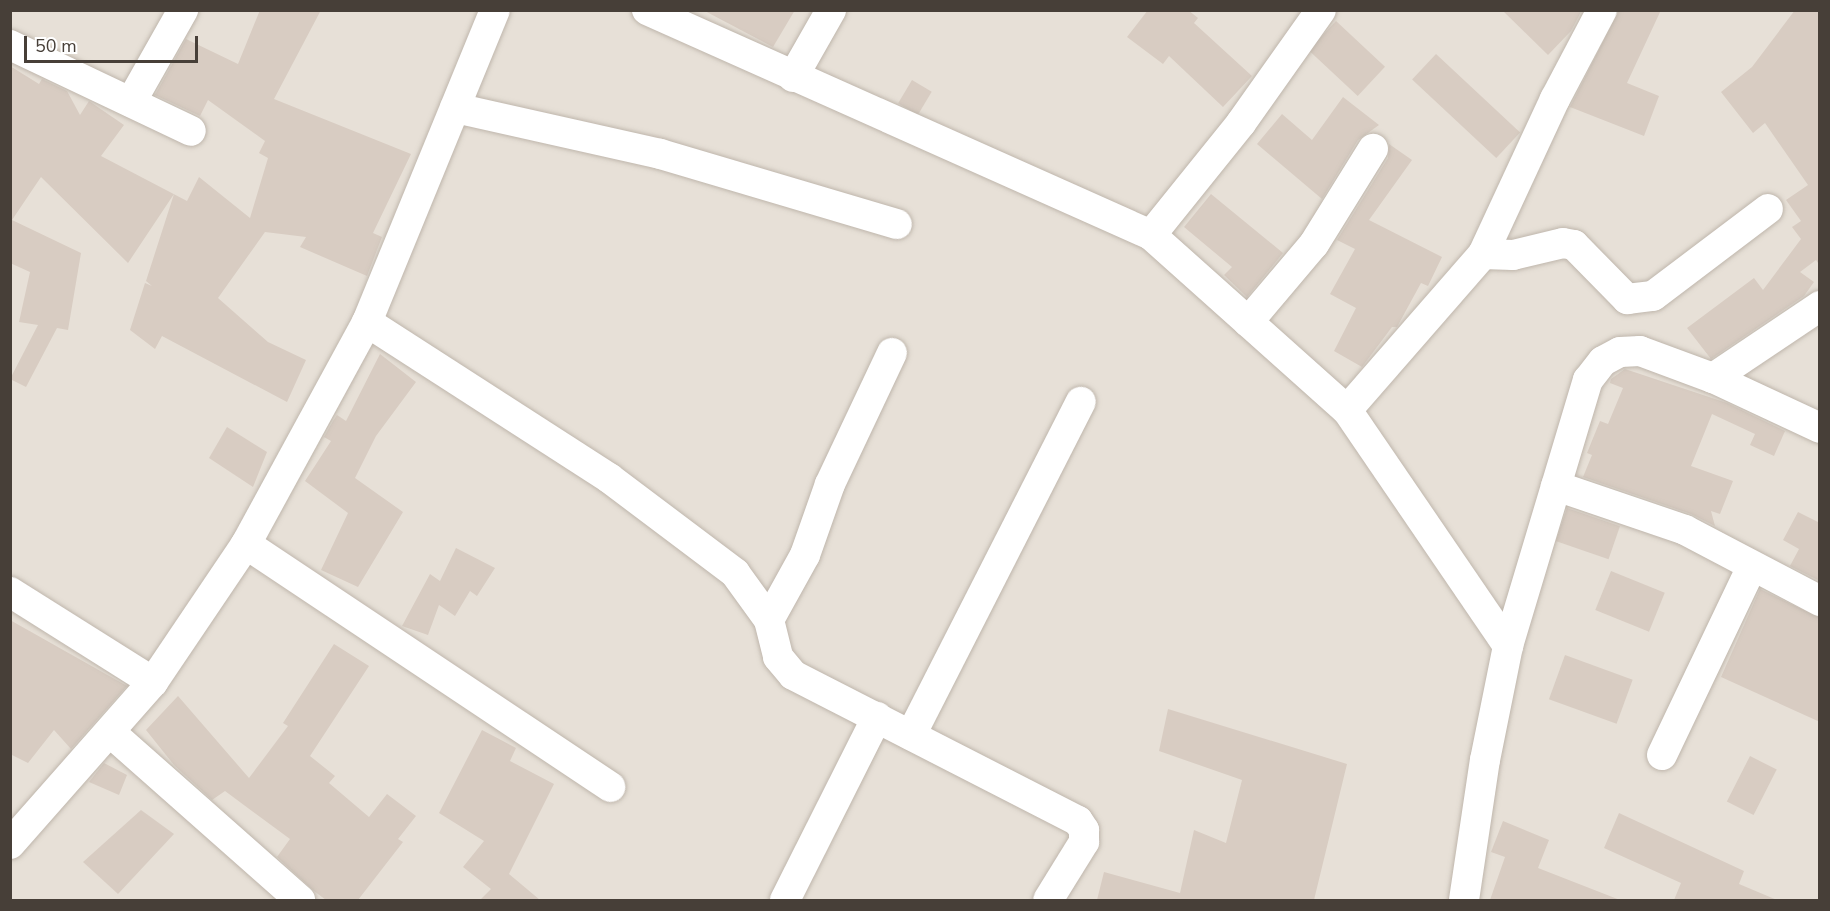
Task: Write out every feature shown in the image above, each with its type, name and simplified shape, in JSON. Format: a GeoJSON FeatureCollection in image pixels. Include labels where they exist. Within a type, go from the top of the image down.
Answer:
{"type":"FeatureCollection","features":[{"type":"Feature","properties":{"kind":"street"},"geometry":{"type":"LineString","coordinates":[[130,102],[183,10]]}},
{"type":"Feature","properties":{"kind":"street"},"geometry":{"type":"LineString","coordinates":[[10,844],[153,682],[246,544],[367,322],[495,10]]}},
{"type":"Feature","properties":{"kind":"street"},"geometry":{"type":"LineString","coordinates":[[647,10],[1151,235],[1347,410],[1508,646]]}},
{"type":"Feature","properties":{"kind":"street"},"geometry":{"type":"LineString","coordinates":[[794,77],[831,10]]}},
{"type":"Feature","properties":{"kind":"street"},"geometry":{"type":"LineString","coordinates":[[1151,235],[1241,123],[1321,10]]}},
{"type":"Feature","properties":{"kind":"street"},"geometry":{"type":"LineString","coordinates":[[1347,410],[1483,254],[1555,99],[1602,10]]}},
{"type":"Feature","properties":{"kind":"street"},"geometry":{"type":"LineString","coordinates":[[10,45],[191,131]]}},
{"type":"Feature","properties":{"kind":"street"},"geometry":{"type":"LineString","coordinates":[[455,108],[660,154],[897,224]]}},
{"type":"Feature","properties":{"kind":"street"},"geometry":{"type":"LineString","coordinates":[[1248,322],[1314,244],[1373,149]]}},
{"type":"Feature","properties":{"kind":"street"},"geometry":{"type":"LineString","coordinates":[[1483,254],[1513,255],[1563,243],[1574,245],[1627,299],[1653,296],[1768,209]]}},
{"type":"Feature","properties":{"kind":"street"},"geometry":{"type":"LineString","coordinates":[[1713,378],[1820,306]]}},
{"type":"Feature","properties":{"kind":"street"},"geometry":{"type":"LineString","coordinates":[[367,322],[609,478],[735,573],[769,620],[778,657],[793,675],[1078,821],[1084,830],[1084,842],[1048,900]]}},
{"type":"Feature","properties":{"kind":"street"},"geometry":{"type":"LineString","coordinates":[[1464,900],[1485,760],[1508,646],[1588,380],[1603,361],[1620,352],[1640,351],[1713,378],[1820,428]]}},
{"type":"Feature","properties":{"kind":"street"},"geometry":{"type":"LineString","coordinates":[[769,620],[805,555],[830,484],[892,353]]}},
{"type":"Feature","properties":{"kind":"street"},"geometry":{"type":"LineString","coordinates":[[911,735],[1081,402]]}},
{"type":"Feature","properties":{"kind":"street"},"geometry":{"type":"LineString","coordinates":[[1556,486],[1685,530],[1820,601]]}},
{"type":"Feature","properties":{"kind":"street"},"geometry":{"type":"LineString","coordinates":[[246,544],[610,787]]}},
{"type":"Feature","properties":{"kind":"street"},"geometry":{"type":"LineString","coordinates":[[1662,755],[1752,566]]}},
{"type":"Feature","properties":{"kind":"street"},"geometry":{"type":"LineString","coordinates":[[10,592],[153,682]]}},
{"type":"Feature","properties":{"kind":"street"},"geometry":{"type":"LineString","coordinates":[[785,900],[877,717]]}},
{"type":"Feature","properties":{"kind":"street"},"geometry":{"type":"LineString","coordinates":[[110,732],[300,900]]}},
{"type":"Feature","properties":{"kind":"shaded area"},"geometry":{"type":"Polygon","coordinates":[[[11,11],[1819,11],[1819,900],[11,900],[11,11]]]}},
{"type":"Feature","properties":{"kind":"building"},"geometry":{"type":"Polygon","coordinates":[[[260,10],[321,10],[274,99],[411,154],[373,233],[382,237],[367,276],[300,247],[306,237],[265,232],[218,298],[268,342],[306,360],[287,402],[162,336],[155,349],[130,330],[145,283],[152,286],[146,281],[174,194],[187,201],[199,177],[250,218],[268,158],[259,153],[265,141],[208,100],[200,116],[155,95],[186,39],[238,64],[260,10]]]}},
{"type":"Feature","properties":{"kind":"building"},"geometry":{"type":"Polygon","coordinates":[[[703,10],[795,10],[773,47],[703,10]]]}},
{"type":"Feature","properties":{"kind":"building"},"geometry":{"type":"Polygon","coordinates":[[[1148,10],[1188,10],[1198,18],[1194,23],[1252,76],[1223,107],[1169,56],[1163,64],[1127,37],[1148,10]]]}},
{"type":"Feature","properties":{"kind":"building"},"geometry":{"type":"Polygon","coordinates":[[[1502,10],[1582,10],[1571,31],[1548,55],[1502,10]]]}},
{"type":"Feature","properties":{"kind":"building"},"geometry":{"type":"Polygon","coordinates":[[[1619,10],[1661,10],[1627,83],[1659,96],[1644,136],[1570,107],[1619,10]]]}},
{"type":"Feature","properties":{"kind":"building"},"geometry":{"type":"Polygon","coordinates":[[[1795,10],[1820,10],[1820,266],[1816,260],[1800,272],[1814,282],[1804,296],[1711,359],[1687,328],[1754,278],[1763,290],[1801,239],[1792,227],[1801,221],[1786,200],[1808,185],[1765,123],[1753,133],[1721,92],[1752,67],[1795,10]]]}},
{"type":"Feature","properties":{"kind":"building"},"geometry":{"type":"Polygon","coordinates":[[[1336,21],[1385,67],[1358,96],[1309,50],[1336,21]]]}},
{"type":"Feature","properties":{"kind":"building"},"geometry":{"type":"Polygon","coordinates":[[[1436,54],[1520,132],[1496,158],[1412,80],[1436,54]]]}},
{"type":"Feature","properties":{"kind":"building"},"geometry":{"type":"Polygon","coordinates":[[[10,66],[39,84],[42,79],[67,91],[80,115],[89,101],[124,125],[101,156],[174,194],[128,263],[41,177],[12,220],[81,253],[68,330],[57,328],[26,387],[10,379],[38,325],[19,322],[30,272],[10,263],[10,66]]]}},
{"type":"Feature","properties":{"kind":"building"},"geometry":{"type":"Polygon","coordinates":[[[912,80],[932,92],[918,115],[898,103],[912,80]]]}},
{"type":"Feature","properties":{"kind":"building"},"geometry":{"type":"Polygon","coordinates":[[[1343,97],[1379,125],[1358,140],[1322,199],[1257,144],[1282,114],[1312,140],[1343,97]]]}},
{"type":"Feature","properties":{"kind":"building"},"geometry":{"type":"Polygon","coordinates":[[[1389,144],[1412,160],[1369,220],[1442,257],[1428,286],[1421,283],[1397,327],[1392,327],[1362,367],[1334,351],[1356,308],[1330,294],[1355,249],[1337,240],[1388,158],[1389,144]]]}},
{"type":"Feature","properties":{"kind":"building"},"geometry":{"type":"Polygon","coordinates":[[[1211,194],[1283,253],[1247,297],[1224,275],[1232,267],[1184,227],[1211,194]]]}},
{"type":"Feature","properties":{"kind":"building"},"geometry":{"type":"Polygon","coordinates":[[[380,354],[416,382],[376,436],[355,478],[403,512],[358,587],[321,570],[348,513],[305,481],[331,441],[324,437],[333,421],[337,415],[346,421],[380,354]]]}},
{"type":"Feature","properties":{"kind":"building"},"geometry":{"type":"Polygon","coordinates":[[[1625,369],[1727,403],[1785,431],[1774,456],[1750,445],[1755,434],[1712,414],[1691,466],[1733,481],[1720,514],[1711,511],[1715,526],[1691,514],[1583,477],[1592,455],[1587,453],[1600,421],[1608,424],[1623,388],[1610,383],[1611,379],[1625,369]]]}},
{"type":"Feature","properties":{"kind":"building"},"geometry":{"type":"Polygon","coordinates":[[[227,427],[267,452],[253,487],[209,458],[227,427]]]}},
{"type":"Feature","properties":{"kind":"building"},"geometry":{"type":"Polygon","coordinates":[[[1567,508],[1620,526],[1609,559],[1556,541],[1567,508]]]}},
{"type":"Feature","properties":{"kind":"building"},"geometry":{"type":"Polygon","coordinates":[[[1798,512],[1820,523],[1820,581],[1790,566],[1799,549],[1783,540],[1798,512]]]}},
{"type":"Feature","properties":{"kind":"building"},"geometry":{"type":"Polygon","coordinates":[[[456,548],[495,568],[477,596],[470,591],[455,616],[439,605],[428,635],[402,626],[430,574],[440,581],[456,548]]]}},
{"type":"Feature","properties":{"kind":"building"},"geometry":{"type":"Polygon","coordinates":[[[1611,571],[1665,593],[1649,632],[1595,610],[1611,571]]]}},
{"type":"Feature","properties":{"kind":"building"},"geometry":{"type":"Polygon","coordinates":[[[1760,589],[1820,618],[1820,722],[1721,677],[1760,589]]]}},
{"type":"Feature","properties":{"kind":"building"},"geometry":{"type":"Polygon","coordinates":[[[10,620],[127,686],[71,749],[54,730],[28,763],[10,754],[10,620]]]}},
{"type":"Feature","properties":{"kind":"building"},"geometry":{"type":"Polygon","coordinates":[[[334,644],[369,666],[310,756],[335,776],[329,783],[369,817],[387,794],[416,816],[398,839],[403,842],[358,900],[326,900],[314,891],[277,857],[290,839],[225,791],[212,800],[174,765],[146,730],[178,696],[249,778],[288,726],[283,723],[334,644]]]}},
{"type":"Feature","properties":{"kind":"building"},"geometry":{"type":"Polygon","coordinates":[[[1565,655],[1633,680],[1617,724],[1549,699],[1565,655]]]}},
{"type":"Feature","properties":{"kind":"building"},"geometry":{"type":"Polygon","coordinates":[[[1168,709],[1347,764],[1314,900],[1097,900],[1104,872],[1180,893],[1194,830],[1226,843],[1242,780],[1159,751],[1168,709]]]}},
{"type":"Feature","properties":{"kind":"building"},"geometry":{"type":"Polygon","coordinates":[[[482,730],[516,748],[510,761],[554,784],[509,874],[540,900],[480,900],[491,889],[463,867],[484,841],[439,813],[482,730]]]}},
{"type":"Feature","properties":{"kind":"building"},"geometry":{"type":"Polygon","coordinates":[[[1750,756],[1777,770],[1754,815],[1727,801],[1750,756]]]}},
{"type":"Feature","properties":{"kind":"building"},"geometry":{"type":"Polygon","coordinates":[[[104,763],[127,775],[119,795],[89,782],[104,763]]]}},
{"type":"Feature","properties":{"kind":"building"},"geometry":{"type":"Polygon","coordinates":[[[141,810],[174,834],[118,894],[83,862],[141,810]]]}},
{"type":"Feature","properties":{"kind":"building"},"geometry":{"type":"Polygon","coordinates":[[[1619,813],[1744,871],[1739,884],[1777,900],[1674,900],[1681,883],[1604,848],[1619,813]]]}},
{"type":"Feature","properties":{"kind":"building"},"geometry":{"type":"Polygon","coordinates":[[[1503,821],[1549,840],[1538,868],[1620,900],[1490,900],[1505,857],[1491,852],[1503,821]]]}}]}
